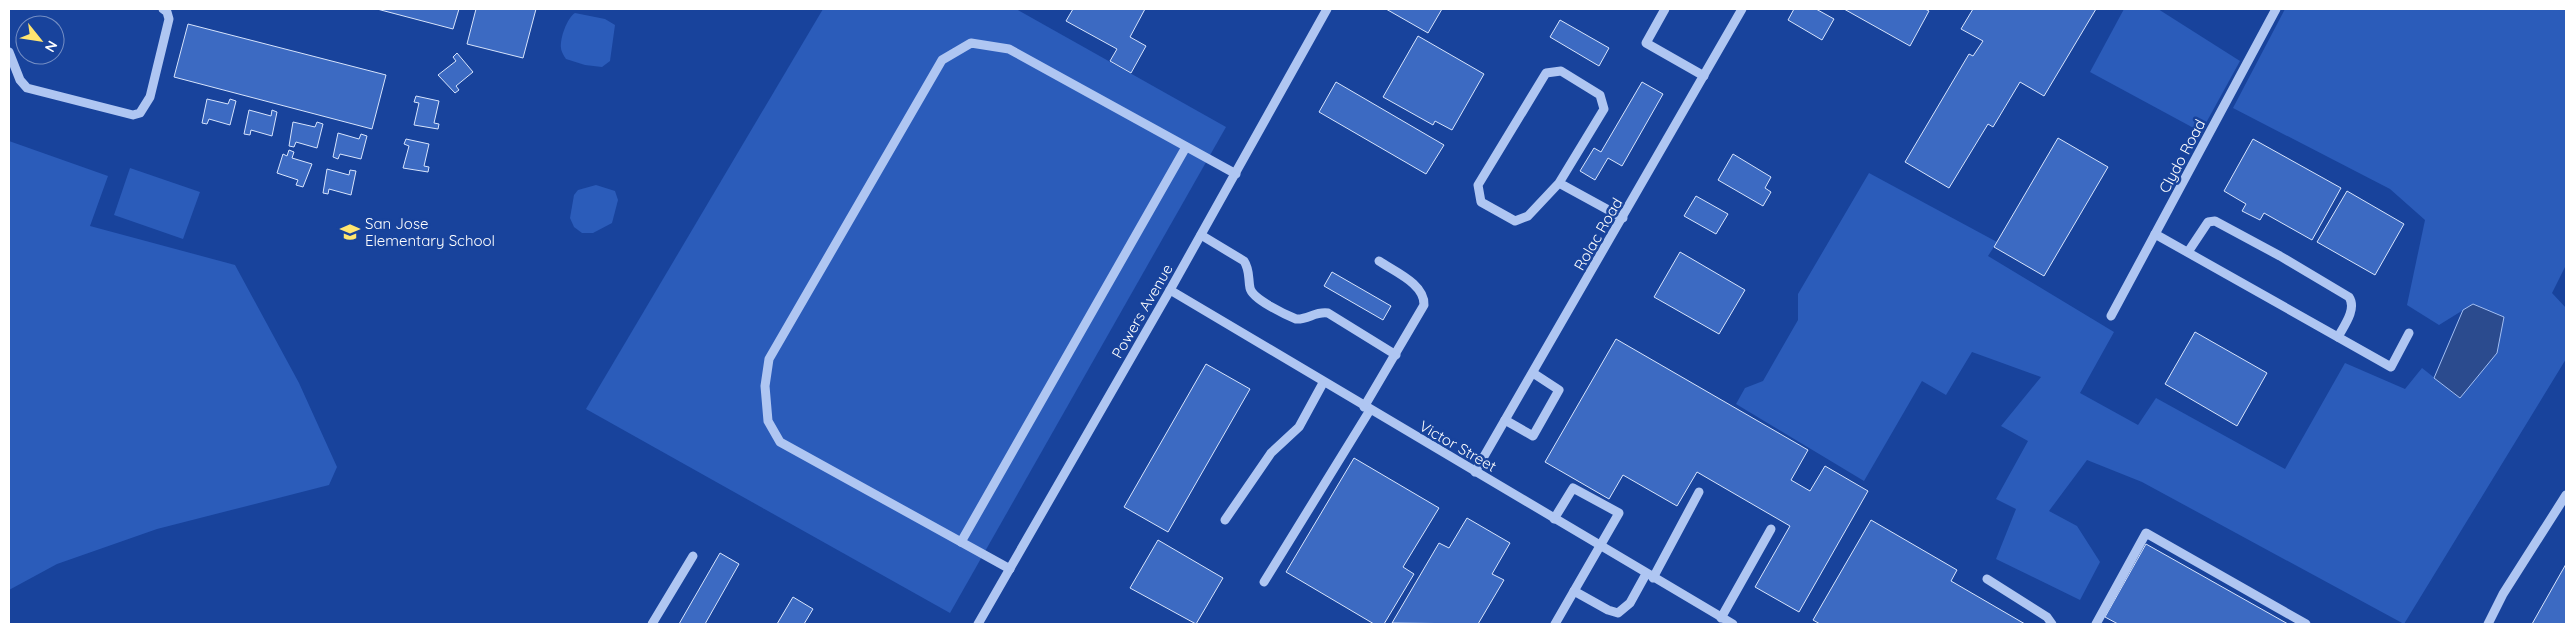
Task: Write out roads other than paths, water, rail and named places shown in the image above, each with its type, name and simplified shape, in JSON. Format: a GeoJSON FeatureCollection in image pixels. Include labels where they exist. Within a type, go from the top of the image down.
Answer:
{"type":"FeatureCollection","features":[{"type":"Feature","properties":{"kind":"street"},"geometry":{"type":"LineString","coordinates":[[9,52],[20,80],[28,88],[133,115],[140,113],[150,97],[169,19],[164,9]]}},
{"type":"Feature","properties":{"kind":"street","name":"Powers Avenue"},"geometry":{"type":"LineString","coordinates":[[978,624],[1236,174],[1327,9]]}},
{"type":"Feature","properties":{"kind":"street"},"geometry":{"type":"LineString","coordinates":[[1665,9],[1646,43],[1704,76]]}},
{"type":"Feature","properties":{"kind":"street","name":"Rolac Road"},"geometry":{"type":"LineString","coordinates":[[1475,472],[1742,9]]}},
{"type":"Feature","properties":{"kind":"street","name":"Clydo Road"},"geometry":{"type":"LineString","coordinates":[[2111,316],[2276,9]]}},
{"type":"Feature","properties":{"kind":"street"},"geometry":{"type":"LineString","coordinates":[[1010,569],[780,442],[768,421],[765,386],[769,359],[774,350],[942,60],[971,43],[1009,49],[1236,174]]}},
{"type":"Feature","properties":{"kind":"street"},"geometry":{"type":"LineString","coordinates":[[1561,71],[1600,95],[1604,109],[1559,183],[1528,216],[1515,221],[1481,202],[1478,185],[1546,73],[1561,71]]}},
{"type":"Feature","properties":{"kind":"street"},"geometry":{"type":"LineString","coordinates":[[961,542],[1186,146]]}},
{"type":"Feature","properties":{"kind":"street"},"geometry":{"type":"LineString","coordinates":[[1559,183],[1623,218]]}},
{"type":"Feature","properties":{"kind":"street"},"geometry":{"type":"LineString","coordinates":[[2188,252],[2208,222],[2214,221],[2280,256],[2349,298],[2352,302],[2352,309],[2338,337]]}},
{"type":"Feature","properties":{"kind":"street"},"geometry":{"type":"LineString","coordinates":[[2155,234],[2391,367],[2409,333]]}},
{"type":"Feature","properties":{"kind":"street"},"geometry":{"type":"LineString","coordinates":[[1201,235],[1244,261],[1248,268],[1250,290],[1255,296],[1296,319],[1302,319],[1318,311],[1328,313],[1396,355]]}},
{"type":"Feature","properties":{"kind":"street"},"geometry":{"type":"LineString","coordinates":[[1264,582],[1420,317],[1425,298],[1417,287],[1379,261]]}},
{"type":"Feature","properties":{"kind":"street","name":"Victor Street"},"geometry":{"type":"LineString","coordinates":[[1170,290],[1323,383],[1733,624]]}},
{"type":"Feature","properties":{"kind":"street"},"geometry":{"type":"LineString","coordinates":[[1505,420],[1532,436],[1559,390],[1533,373]]}},
{"type":"Feature","properties":{"kind":"street"},"geometry":{"type":"LineString","coordinates":[[1225,520],[1272,454],[1299,427],[1323,383]]}},
{"type":"Feature","properties":{"kind":"street"},"geometry":{"type":"LineString","coordinates":[[1554,519],[1573,488],[1619,513],[1554,624]]}},
{"type":"Feature","properties":{"kind":"street"},"geometry":{"type":"LineString","coordinates":[[1574,591],[1608,610],[1618,613],[1630,603],[1649,576],[1699,492]]}},
{"type":"Feature","properties":{"kind":"street"},"geometry":{"type":"LineString","coordinates":[[2488,624],[2504,594],[2566,495]]}},
{"type":"Feature","properties":{"kind":"street"},"geometry":{"type":"LineString","coordinates":[[1721,618],[1771,528]]}},
{"type":"Feature","properties":{"kind":"street"},"geometry":{"type":"LineString","coordinates":[[2096,624],[2146,533],[2306,624]]}},
{"type":"Feature","properties":{"kind":"street"},"geometry":{"type":"LineString","coordinates":[[652,624],[692,556]]}},
{"type":"Feature","properties":{"kind":"street"},"geometry":{"type":"LineString","coordinates":[[1987,579],[2047,617],[2052,624]]}},
{"type":"Feature","properties":{"kind":"place","name":"San Jose Elementary School"},"geometry":{"type":"Point","coordinates":[350,232]}}]}
